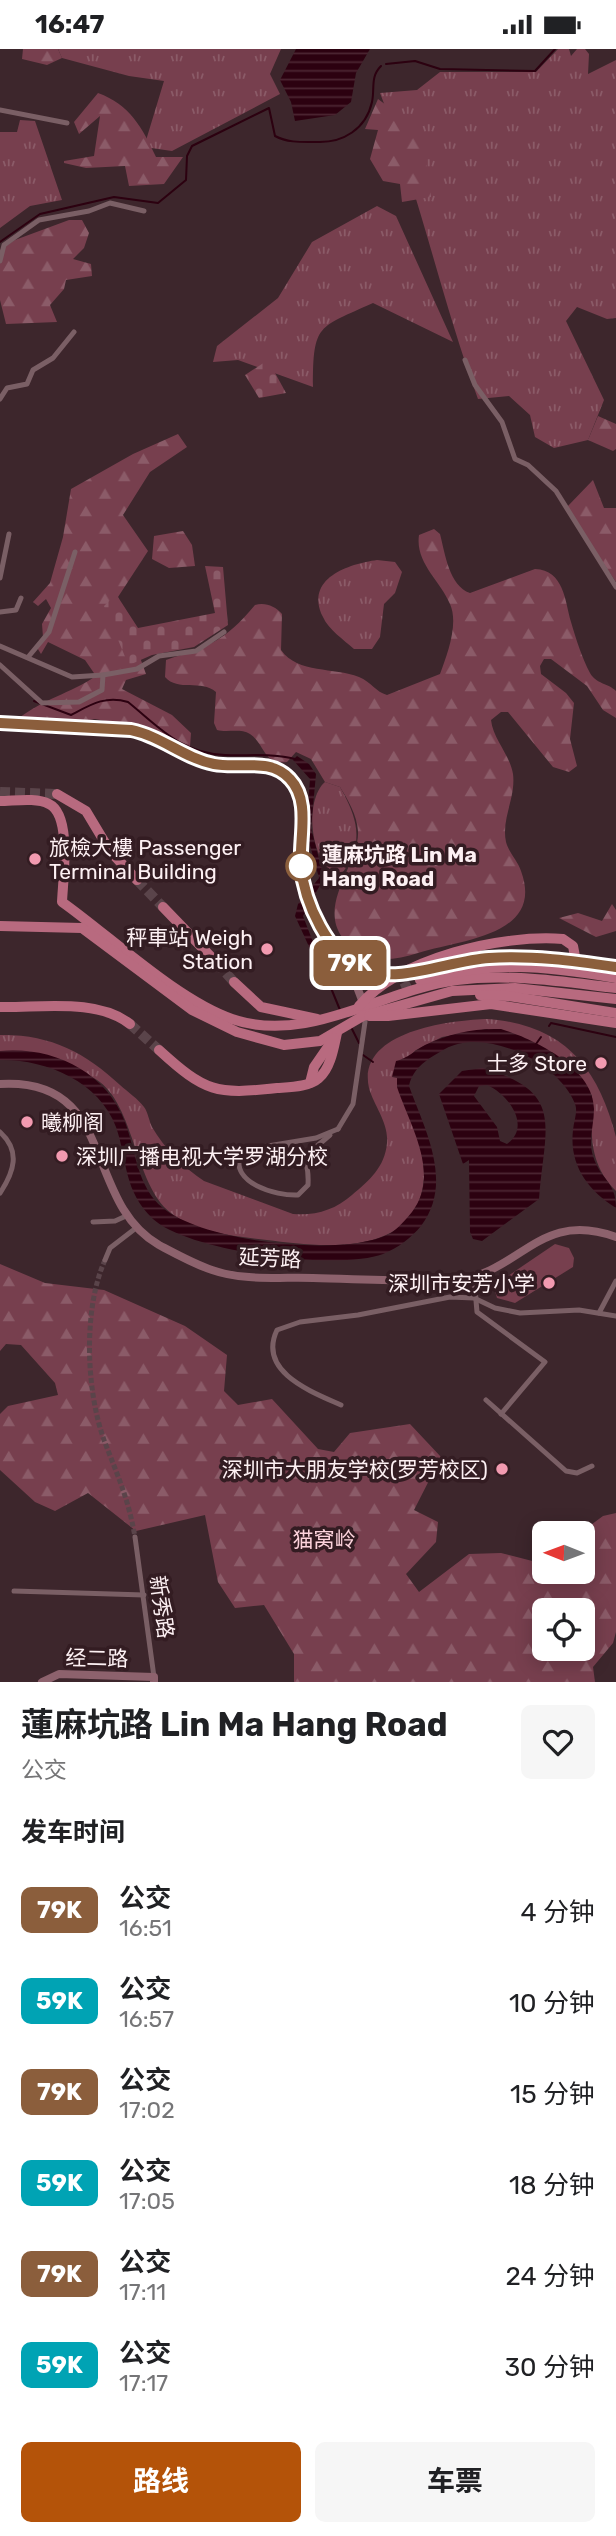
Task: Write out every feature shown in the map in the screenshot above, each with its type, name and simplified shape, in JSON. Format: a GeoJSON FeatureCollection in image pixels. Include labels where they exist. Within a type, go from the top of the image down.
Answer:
{"type":"FeatureCollection","features":[{"type":"Feature","properties":{"kind":"highway"},"geometry":{"type":"LineString","coordinates":[[57,794],[86,811],[110,851],[137,880]]}},
{"type":"Feature","properties":{"kind":"highway"},"geometry":{"type":"LineString","coordinates":[[0,801],[43,802],[58,811],[64,832],[62,902],[198,1002],[214,1017],[287,1028],[431,994],[475,988],[528,988],[616,999]]}},
{"type":"Feature","properties":{"kind":"highway"},"geometry":{"type":"LineString","coordinates":[[163,907],[216,963]]}},
{"type":"Feature","properties":{"kind":"highway"},"geometry":{"type":"LineString","coordinates":[[0,926],[87,930],[192,1010],[276,1044],[311,1042],[340,1031]]}},
{"type":"Feature","properties":{"kind":"highway"},"geometry":{"type":"LineString","coordinates":[[159,1050],[190,1077],[215,1090],[241,1092],[310,1083],[314,1067],[340,1031],[362,1011],[373,992],[404,973],[452,954],[505,943],[560,939],[573,946],[576,963]]}},
{"type":"Feature","properties":{"kind":"highway"},"geometry":{"type":"LineString","coordinates":[[419,975],[472,968],[521,966],[616,978]]}},
{"type":"Feature","properties":{"kind":"highway"},"geometry":{"type":"LineString","coordinates":[[362,1011],[423,987],[480,978],[528,979],[616,988]]}},
{"type":"Feature","properties":{"kind":"highway"},"geometry":{"type":"LineString","coordinates":[[234,982],[261,1007],[312,1021]]}},
{"type":"Feature","properties":{"kind":"highway"},"geometry":{"type":"LineString","coordinates":[[444,998],[508,996],[613,1013]]}},
{"type":"Feature","properties":{"kind":"highway"},"geometry":{"type":"LineString","coordinates":[[362,1011],[388,1016],[491,1004],[616,1023]]}},
{"type":"Feature","properties":{"kind":"highway"},"geometry":{"type":"LineString","coordinates":[[0,1007],[97,1009],[114,1013],[130,1024]]}},
{"type":"Feature","properties":{"kind":"highway"},"geometry":{"type":"LineString","coordinates":[[311,1042],[306,1034],[312,1021]]}},
{"type":"Feature","properties":{"kind":"street"},"geometry":{"type":"LineString","coordinates":[[0,110],[67,123]]}},
{"type":"Feature","properties":{"kind":"street"},"geometry":{"type":"LineString","coordinates":[[0,261],[4,245],[39,220],[89,211],[110,203],[144,211]]}},
{"type":"Feature","properties":{"kind":"street"},"geometry":{"type":"LineString","coordinates":[[0,399],[7,388],[27,384],[33,370],[53,358],[74,332]]}},
{"type":"Feature","properties":{"kind":"street"},"geometry":{"type":"LineString","coordinates":[[465,361],[475,385],[502,422],[515,459],[528,465],[556,491],[616,587]]}},
{"type":"Feature","properties":{"kind":"street"},"geometry":{"type":"LineString","coordinates":[[0,577],[9,534]]}},
{"type":"Feature","properties":{"kind":"street"},"geometry":{"type":"LineString","coordinates":[[29,656],[49,632],[75,552]]}},
{"type":"Feature","properties":{"kind":"street"},"geometry":{"type":"LineString","coordinates":[[0,612],[16,610],[21,598]]}},
{"type":"Feature","properties":{"kind":"street"},"geometry":{"type":"LineString","coordinates":[[0,646],[29,656],[72,677],[137,669],[159,656],[196,651],[225,632]]}},
{"type":"Feature","properties":{"kind":"street"},"geometry":{"type":"LineString","coordinates":[[0,665],[42,703],[79,702],[102,690],[103,675]]}},
{"type":"Feature","properties":{"kind":"street"},"geometry":{"type":"LineString","coordinates":[[0,723],[131,730],[152,736],[209,762],[264,765],[281,771],[294,784],[301,798],[301,863],[306,888],[336,950],[357,967],[376,974],[397,974]]}},
{"type":"Feature","properties":{"kind":"street"},"geometry":{"type":"LineString","coordinates":[[419,975],[490,958],[616,967]]}},
{"type":"Feature","properties":{"kind":"street"},"geometry":{"type":"LineString","coordinates":[[306,1163],[310,1152],[338,1129],[352,1109],[363,1035],[362,1011],[354,979],[357,967]]}},
{"type":"Feature","properties":{"kind":"street","name":"延芳路"},"geometry":{"type":"LineString","coordinates":[[0,1084],[37,1087],[51,1093],[77,1112],[93,1136],[109,1183],[126,1216],[136,1228],[166,1248],[226,1273],[450,1280],[474,1277],[494,1269],[542,1237],[559,1232],[583,1230],[616,1237]]}},
{"type":"Feature","properties":{"kind":"street"},"geometry":{"type":"LineString","coordinates":[[283,1144],[299,1149],[306,1163],[308,1185],[298,1195],[249,1182],[242,1176],[238,1161],[243,1151],[316,1138],[338,1129]]}},
{"type":"Feature","properties":{"kind":"street"},"geometry":{"type":"LineString","coordinates":[[0,1132],[11,1147],[14,1161],[0,1192]]}},
{"type":"Feature","properties":{"kind":"street"},"geometry":{"type":"LineString","coordinates":[[93,1222],[115,1221],[126,1216]]}},
{"type":"Feature","properties":{"kind":"street"},"geometry":{"type":"LineString","coordinates":[[105,1260],[110,1248],[136,1228]]}},
{"type":"Feature","properties":{"kind":"street"},"geometry":{"type":"LineString","coordinates":[[474,1277],[477,1312],[545,1362],[501,1414]]}},
{"type":"Feature","properties":{"kind":"street"},"geometry":{"type":"LineString","coordinates":[[450,1280],[450,1297]]}},
{"type":"Feature","properties":{"kind":"street"},"geometry":{"type":"LineString","coordinates":[[599,1313],[616,1281]]}},
{"type":"Feature","properties":{"kind":"street"},"geometry":{"type":"LineString","coordinates":[[341,1405],[289,1379],[273,1347],[277,1329],[300,1322],[358,1315],[450,1297],[474,1299],[495,1308],[520,1313],[579,1310],[616,1316]]}},
{"type":"Feature","properties":{"kind":"street"},"geometry":{"type":"LineString","coordinates":[[486,1400],[566,1471],[577,1473],[592,1466]]}},
{"type":"Feature","properties":{"kind":"street","name":"新秀路"},"geometry":{"type":"LineString","coordinates":[[135,1537],[154,1679]]}},
{"type":"Feature","properties":{"kind":"street"},"geometry":{"type":"LineString","coordinates":[[14,1591],[144,1595]]}},
{"type":"Feature","properties":{"kind":"street","name":"经二路"},"geometry":{"type":"LineString","coordinates":[[42,1682],[59,1674],[154,1679]]}},
{"type":"Feature","properties":{"kind":"green space"},"geometry":{"type":"Polygon","coordinates":[[[23,49],[58,49],[62,58],[47,65],[22,59],[23,49]]]}},
{"type":"Feature","properties":{"kind":"green space"},"geometry":{"type":"Polygon","coordinates":[[[58,49],[281,49],[270,74],[280,94],[172,151],[144,147],[164,81],[129,76],[62,58],[58,49]]]}},
{"type":"Feature","properties":{"kind":"green space"},"geometry":{"type":"Polygon","coordinates":[[[558,49],[569,49],[571,56],[577,49],[585,49],[589,54],[588,74],[616,60],[616,318],[607,319],[577,307],[566,321],[604,400],[588,440],[554,448],[535,437],[530,415],[509,396],[478,399],[407,168],[380,93],[417,90],[440,72],[536,72],[558,49]]]}},
{"type":"Feature","properties":{"kind":"green space"},"geometry":{"type":"Polygon","coordinates":[[[98,93],[119,104],[134,118],[156,157],[183,157],[164,184],[129,186],[125,166],[86,168],[64,163],[94,156],[100,116],[79,134],[74,122],[98,93]]]}},
{"type":"Feature","properties":{"kind":"green space"},"geometry":{"type":"Polygon","coordinates":[[[378,99],[400,118],[417,142],[427,168],[431,197],[402,202],[400,184],[383,181],[370,159],[378,130],[365,129],[378,99]]]}},
{"type":"Feature","properties":{"kind":"green space"},"geometry":{"type":"Polygon","coordinates":[[[20,120],[35,121],[62,200],[30,206],[0,228],[0,132],[17,132],[20,120]]]}},
{"type":"Feature","properties":{"kind":"green space"},"geometry":{"type":"Polygon","coordinates":[[[377,206],[396,216],[453,342],[373,303],[340,318],[322,330],[315,350],[313,387],[238,360],[213,362],[217,346],[278,298],[312,242],[377,206]]]}},
{"type":"Feature","properties":{"kind":"green space"},"geometry":{"type":"Polygon","coordinates":[[[69,220],[82,220],[89,233],[84,248],[73,259],[91,264],[92,276],[66,280],[64,289],[50,305],[57,322],[6,324],[0,300],[0,250],[15,240],[69,220]]]}},
{"type":"Feature","properties":{"kind":"green space"},"geometry":{"type":"Polygon","coordinates":[[[268,360],[286,393],[259,398],[245,375],[268,360]]]}},
{"type":"Feature","properties":{"kind":"green space"},"geometry":{"type":"Polygon","coordinates":[[[598,416],[616,424],[616,449],[613,451],[588,440],[598,416]]]}},
{"type":"Feature","properties":{"kind":"green space"},"geometry":{"type":"Polygon","coordinates":[[[178,434],[187,447],[150,472],[123,515],[148,551],[118,597],[146,674],[126,680],[122,689],[172,715],[191,733],[190,747],[138,727],[95,719],[72,723],[18,719],[96,676],[85,660],[48,642],[41,654],[36,646],[43,637],[42,624],[51,608],[46,599],[38,606],[33,602],[50,583],[63,537],[71,489],[133,454],[178,434]]]}},
{"type":"Feature","properties":{"kind":"green space"},"geometry":{"type":"Polygon","coordinates":[[[593,480],[604,508],[616,508],[616,582],[566,508],[593,480]]]}},
{"type":"Feature","properties":{"kind":"green space"},"geometry":{"type":"Polygon","coordinates":[[[434,529],[440,534],[453,576],[463,589],[470,593],[535,569],[545,571],[558,581],[590,673],[616,691],[616,718],[603,710],[587,686],[551,659],[544,659],[540,666],[541,674],[566,693],[574,703],[570,739],[577,766],[569,772],[553,767],[508,712],[501,712],[491,720],[513,774],[505,833],[507,846],[521,871],[525,893],[521,909],[510,922],[475,938],[397,958],[377,959],[358,953],[342,937],[336,924],[337,897],[353,856],[358,831],[354,813],[340,787],[325,782],[311,759],[296,752],[287,762],[279,762],[269,757],[250,734],[217,730],[214,723],[216,692],[204,686],[170,681],[165,677],[166,660],[215,641],[234,628],[255,605],[266,604],[282,614],[281,650],[297,663],[359,677],[387,695],[440,674],[451,639],[452,612],[446,595],[424,563],[419,545],[419,535],[434,529]]]}},
{"type":"Feature","properties":{"kind":"green space"},"geometry":{"type":"Polygon","coordinates":[[[183,531],[192,545],[195,566],[169,568],[152,559],[154,536],[183,531]]]}},
{"type":"Feature","properties":{"kind":"green space"},"geometry":{"type":"Polygon","coordinates":[[[377,560],[395,562],[402,572],[395,593],[384,604],[380,637],[372,649],[354,649],[325,621],[319,604],[319,592],[332,575],[354,565],[377,560]]]}},
{"type":"Feature","properties":{"kind":"green space"},"geometry":{"type":"Polygon","coordinates":[[[205,566],[223,567],[228,625],[194,647],[152,655],[120,669],[118,663],[126,659],[104,606],[116,594],[138,628],[215,613],[205,566]]]}},
{"type":"Feature","properties":{"kind":"green space"},"geometry":{"type":"Polygon","coordinates":[[[325,782],[340,787],[351,809],[356,829],[350,861],[343,872],[336,874],[320,857],[313,830],[314,802],[325,782]]]}},
{"type":"Feature","properties":{"kind":"green space"},"geometry":{"type":"Polygon","coordinates":[[[612,904],[616,910],[616,931],[596,937],[559,918],[578,913],[602,921],[612,904]]]}},
{"type":"Feature","properties":{"kind":"green space"},"geometry":{"type":"Polygon","coordinates":[[[488,1019],[538,1030],[574,1054],[588,1070],[599,1090],[616,1137],[616,1191],[600,1169],[593,1146],[592,1095],[487,1029],[442,1037],[416,1050],[407,1058],[398,1078],[418,1136],[424,1166],[421,1195],[411,1215],[396,1229],[377,1239],[332,1245],[229,1235],[181,1220],[158,1200],[126,1122],[106,1088],[92,1077],[70,1069],[0,1051],[0,1035],[34,1038],[80,1054],[139,1101],[162,1142],[175,1157],[204,1181],[293,1214],[309,1214],[332,1208],[358,1190],[380,1166],[386,1152],[386,1128],[369,1088],[369,1069],[377,1053],[391,1041],[431,1026],[488,1019]]]}},
{"type":"Feature","properties":{"kind":"green space"},"geometry":{"type":"Polygon","coordinates":[[[555,1244],[569,1248],[574,1258],[573,1267],[515,1303],[497,1298],[495,1291],[499,1282],[555,1244]]]}},
{"type":"Feature","properties":{"kind":"green space","name":"猫窝岭"},"geometry":{"type":"Polygon","coordinates":[[[0,1264],[45,1283],[104,1290],[185,1326],[227,1355],[224,1391],[238,1405],[272,1399],[318,1449],[334,1452],[350,1433],[410,1424],[441,1457],[414,1510],[438,1522],[436,1542],[406,1574],[419,1592],[469,1554],[501,1553],[532,1561],[532,1584],[595,1584],[595,1522],[603,1516],[616,1513],[616,1632],[613,1643],[593,1667],[595,1682],[294,1682],[294,1654],[264,1605],[235,1608],[218,1582],[205,1515],[136,1531],[88,1493],[55,1511],[35,1502],[0,1470],[0,1414],[8,1406],[58,1395],[55,1383],[21,1345],[6,1344],[0,1351],[0,1264]]]}},
{"type":"Feature","properties":{"kind":"shaded area"},"geometry":{"type":"Polygon","coordinates":[[[296,49],[370,49],[356,73],[351,102],[335,115],[295,121],[291,102],[280,80],[296,49]]]}},
{"type":"Feature","properties":{"kind":"shaded area"},"geometry":{"type":"Polygon","coordinates":[[[297,756],[309,764],[316,774],[311,828],[324,878],[303,916],[323,968],[316,962],[295,916],[298,904],[319,878],[306,831],[310,779],[293,760],[297,756]]]}},
{"type":"Feature","properties":{"kind":"shaded area"},"geometry":{"type":"Polygon","coordinates":[[[501,1029],[560,1057],[584,1081],[591,1094],[594,1109],[591,1138],[593,1156],[614,1192],[616,1208],[596,1193],[577,1165],[573,1142],[576,1107],[567,1089],[554,1075],[538,1063],[500,1045],[461,1043],[445,1049],[422,1064],[414,1073],[409,1086],[433,1156],[436,1174],[431,1209],[421,1226],[404,1242],[383,1254],[362,1259],[300,1259],[265,1255],[198,1241],[171,1231],[153,1219],[136,1197],[116,1127],[97,1097],[84,1085],[52,1069],[0,1060],[0,1051],[38,1053],[75,1065],[91,1076],[105,1089],[125,1122],[138,1168],[148,1190],[163,1208],[183,1220],[209,1230],[274,1243],[340,1245],[389,1234],[412,1212],[420,1197],[424,1182],[423,1166],[415,1134],[397,1087],[397,1078],[392,1077],[396,1061],[453,1034],[501,1029]]]}},
{"type":"Feature","properties":{"kind":"shaded area"},"geometry":{"type":"Polygon","coordinates":[[[482,1068],[527,1088],[539,1101],[546,1132],[539,1199],[482,1241],[473,1239],[470,1232],[469,1160],[463,1164],[439,1094],[462,1071],[482,1068]],[[487,1085],[479,1086],[474,1096],[497,1127],[500,1141],[507,1144],[514,1137],[517,1120],[509,1103],[487,1085]]]}},
{"type":"Feature","properties":{"kind":"waterway"},"geometry":{"type":"LineString","coordinates":[[386,64],[415,61],[440,69],[535,71],[555,49]]}},
{"type":"Feature","properties":{"kind":"waterway"},"geometry":{"type":"LineString","coordinates":[[0,242],[40,214],[114,197],[158,203],[186,180],[187,156],[192,146],[269,108],[275,136],[280,138],[295,142],[327,142],[344,137],[365,120],[373,97],[374,79],[381,66]]}},
{"type":"Feature","properties":{"kind":"waterway"},"geometry":{"type":"LineString","coordinates":[[34,701],[71,715],[98,702],[120,700],[128,702],[171,737],[195,749],[225,755],[269,755],[295,759]]}},
{"type":"Feature","properties":{"kind":"waterway"},"geometry":{"type":"LineString","coordinates":[[322,966],[340,1010]]}},
{"type":"Feature","properties":{"kind":"waterway"},"geometry":{"type":"LineString","coordinates":[[549,1026],[551,1023],[616,1037]]}},
{"type":"Feature","properties":{"kind":"waterway"},"geometry":{"type":"LineString","coordinates":[[352,1029],[359,1043]]}},
{"type":"Feature","properties":{"kind":"waterway"},"geometry":{"type":"LineString","coordinates":[[536,1044],[541,1037]]}},
{"type":"Feature","properties":{"kind":"waterway"},"geometry":{"type":"LineString","coordinates":[[363,1055],[373,1062]]}},
{"type":"Feature","properties":{"kind":"tunnel"},"geometry":{"type":"LineString","coordinates":[[0,792],[57,794]]}},
{"type":"Feature","properties":{"kind":"tunnel"},"geometry":{"type":"LineString","coordinates":[[137,880],[163,907]]}},
{"type":"Feature","properties":{"kind":"tunnel"},"geometry":{"type":"LineString","coordinates":[[216,962],[234,982]]}},
{"type":"Feature","properties":{"kind":"tunnel"},"geometry":{"type":"LineString","coordinates":[[402,989],[420,980]]}},
{"type":"Feature","properties":{"kind":"tunnel"},"geometry":{"type":"LineString","coordinates":[[130,1024],[159,1050]]}},
{"type":"Feature","properties":{"kind":"tunnel"},"geometry":{"type":"LineString","coordinates":[[105,1260],[98,1280],[90,1325],[93,1398],[104,1440],[126,1498],[135,1537]]}},
{"type":"Feature","properties":{"kind":"bus line","name":"79K"},"geometry":{"type":"LineString","coordinates":[[0,723],[138,731],[209,762],[232,766],[264,765],[281,771],[294,784],[301,798],[301,863],[309,895],[333,946],[343,958],[363,970],[387,975],[462,961],[503,957],[616,967]]}},
{"type":"Feature","properties":{"kind":"place","name":"旅檢大樓 Passenger Terminal Building"},"geometry":{"type":"Point","coordinates":[35,859]}},
{"type":"Feature","properties":{"kind":"place","name":"蓮麻坑路 Lin Ma Hang Road"},"geometry":{"type":"Point","coordinates":[301,866]}},
{"type":"Feature","properties":{"kind":"place","name":"秤車站 Weigh Station"},"geometry":{"type":"Point","coordinates":[267,949]}},
{"type":"Feature","properties":{"kind":"place","name":"士多 Store"},"geometry":{"type":"Point","coordinates":[601,1063]}},
{"type":"Feature","properties":{"kind":"place","name":"曦柳阁"},"geometry":{"type":"Point","coordinates":[27,1122]}},
{"type":"Feature","properties":{"kind":"place","name":"深圳广播电视大学罗湖分校"},"geometry":{"type":"Point","coordinates":[62,1156]}},
{"type":"Feature","properties":{"kind":"place","name":"深圳市安芳小学"},"geometry":{"type":"Point","coordinates":[549,1283]}},
{"type":"Feature","properties":{"kind":"place","name":"深圳市大朋友学校(罗芳校区)"},"geometry":{"type":"Point","coordinates":[502,1469]}}]}
